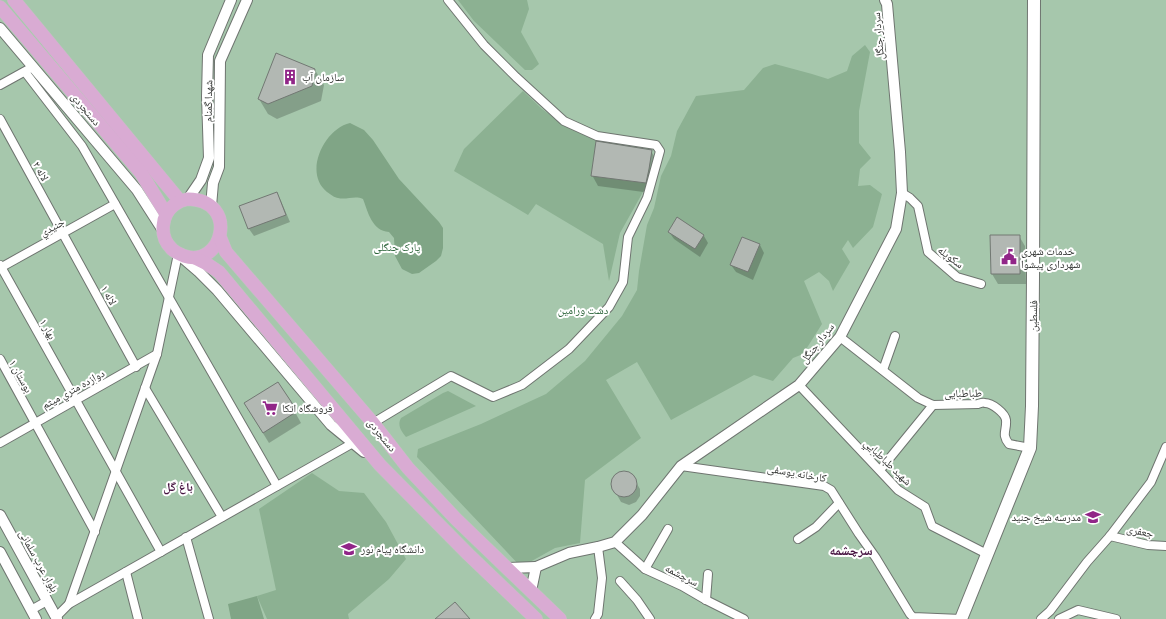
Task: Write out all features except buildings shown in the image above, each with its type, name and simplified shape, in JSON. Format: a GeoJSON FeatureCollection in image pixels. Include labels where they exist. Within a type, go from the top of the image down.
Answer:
{"type":"FeatureCollection","features":[{"type":"Feature","properties":{"kind":"main road","name":"دستجردی"},"geometry":{"type":"LineString","coordinates":[[14,0],[184,200]]}},
{"type":"Feature","properties":{"kind":"main road","name":"فلسطین"},"geometry":{"type":"LineString","coordinates":[[961,619],[1030,448],[1034,277],[1034,0]]}},
{"type":"Feature","properties":{"kind":"main road","name":"دستجردی"},"geometry":{"type":"LineString","coordinates":[[0,7],[141,173],[166,214]]}},
{"type":"Feature","properties":{"kind":"main road"},"geometry":{"type":"LineString","coordinates":[[196,199],[204,201],[211,206],[220,220],[221,229],[220,237],[212,249],[195,258],[178,254],[170,248],[162,230],[166,214],[174,205],[184,200],[196,199]]}},
{"type":"Feature","properties":{"kind":"main road","name":"دستجردی"},"geometry":{"type":"LineString","coordinates":[[220,237],[226,252],[372,423],[408,468],[456,518],[560,619]]}},
{"type":"Feature","properties":{"kind":"main road","name":"دستجردی"},"geometry":{"type":"LineString","coordinates":[[195,258],[219,272],[380,465],[468,554],[536,619]]}},
{"type":"Feature","properties":{"kind":"street","name":"شهدا گمنام"},"geometry":{"type":"LineString","coordinates":[[184,200],[201,180],[209,158],[207,96],[208,55],[231,0]]}},
{"type":"Feature","properties":{"kind":"street","name":"شهدا گمنام"},"geometry":{"type":"LineString","coordinates":[[211,206],[213,183],[219,168],[220,61],[247,0]]}},
{"type":"Feature","properties":{"kind":"street"},"geometry":{"type":"LineString","coordinates":[[372,423],[451,376],[493,397],[522,385],[569,349],[609,307],[623,282],[628,237],[647,198],[660,151],[656,145],[597,136],[564,121],[484,45],[448,0]]}},
{"type":"Feature","properties":{"kind":"street","name":"سردار جنگل"},"geometry":{"type":"LineString","coordinates":[[536,567],[569,553],[615,542],[642,515],[681,466],[799,385],[840,336],[896,229],[902,193],[899,138],[887,4],[885,0]]}},
{"type":"Feature","properties":{"kind":"street"},"geometry":{"type":"LineString","coordinates":[[0,28],[82,146],[277,486]]}},
{"type":"Feature","properties":{"kind":"street"},"geometry":{"type":"LineString","coordinates":[[0,86],[29,69]]}},
{"type":"Feature","properties":{"kind":"street"},"geometry":{"type":"LineString","coordinates":[[29,69],[137,190],[162,230]]}},
{"type":"Feature","properties":{"kind":"street","name":"لاله ۲"},"geometry":{"type":"LineString","coordinates":[[0,118],[63,234]]}},
{"type":"Feature","properties":{"kind":"street","name":"سکوپله"},"geometry":{"type":"LineString","coordinates":[[902,193],[918,206],[928,252],[957,277],[981,284]]}},
{"type":"Feature","properties":{"kind":"street","name":"جنيدي"},"geometry":{"type":"LineString","coordinates":[[1,267],[115,204]]}},
{"type":"Feature","properties":{"kind":"street","name":"لاله ۱"},"geometry":{"type":"LineString","coordinates":[[63,234],[136,367]]}},
{"type":"Feature","properties":{"kind":"street"},"geometry":{"type":"LineString","coordinates":[[69,604],[157,354],[178,254],[217,290],[331,424],[380,465]]}},
{"type":"Feature","properties":{"kind":"street","name":"بهار ۱"},"geometry":{"type":"LineString","coordinates":[[1,267],[161,552]]}},
{"type":"Feature","properties":{"kind":"street","name":"طباطبایی"},"geometry":{"type":"LineString","coordinates":[[840,336],[918,398],[933,405],[985,403],[993,406],[1004,414],[1006,420],[1004,436],[1009,444],[1030,448]]}},
{"type":"Feature","properties":{"kind":"street"},"geometry":{"type":"LineString","coordinates":[[883,370],[895,336]]}},
{"type":"Feature","properties":{"kind":"street","name":"دوازده متري میثم"},"geometry":{"type":"LineString","coordinates":[[0,443],[157,354]]}},
{"type":"Feature","properties":{"kind":"street","name":"بوستان ۱"},"geometry":{"type":"LineString","coordinates":[[0,359],[94,532]]}},
{"type":"Feature","properties":{"kind":"street","name":"شهيد طباطبايي"},"geometry":{"type":"LineString","coordinates":[[799,385],[898,490],[926,507],[932,526],[987,554]]}},
{"type":"Feature","properties":{"kind":"street"},"geometry":{"type":"LineString","coordinates":[[145,388],[222,517]]}},
{"type":"Feature","properties":{"kind":"street"},"geometry":{"type":"LineString","coordinates":[[880,470],[933,405]]}},
{"type":"Feature","properties":{"kind":"street"},"geometry":{"type":"LineString","coordinates":[[56,618],[69,604],[353,443]]}},
{"type":"Feature","properties":{"kind":"street"},"geometry":{"type":"LineString","coordinates":[[1041,619],[1050,611],[1151,482],[1166,447]]}},
{"type":"Feature","properties":{"kind":"street","name":"کارخانه یوسفی"},"geometry":{"type":"LineString","coordinates":[[681,466],[824,486],[831,490],[876,558],[910,614],[914,617],[961,619]]}},
{"type":"Feature","properties":{"kind":"street"},"geometry":{"type":"LineString","coordinates":[[798,539],[816,527],[839,502]]}},
{"type":"Feature","properties":{"kind":"street","name":"بلوار عرب سلمانی"},"geometry":{"type":"LineString","coordinates":[[0,515],[56,618]]}},
{"type":"Feature","properties":{"kind":"street"},"geometry":{"type":"LineString","coordinates":[[645,569],[668,529]]}},
{"type":"Feature","properties":{"kind":"street","name":"جعفری"},"geometry":{"type":"LineString","coordinates":[[1110,536],[1148,545],[1166,546]]}},
{"type":"Feature","properties":{"kind":"street"},"geometry":{"type":"LineString","coordinates":[[186,537],[209,619]]}},
{"type":"Feature","properties":{"kind":"street","name":"سرچشمه"},"geometry":{"type":"LineString","coordinates":[[615,542],[645,569],[682,586],[744,619]]}},
{"type":"Feature","properties":{"kind":"street"},"geometry":{"type":"LineString","coordinates":[[596,619],[598,614],[602,578],[598,547]]}},
{"type":"Feature","properties":{"kind":"street"},"geometry":{"type":"LineString","coordinates":[[0,552],[36,619]]}},
{"type":"Feature","properties":{"kind":"street"},"geometry":{"type":"LineString","coordinates":[[507,568],[536,567],[531,591]]}},
{"type":"Feature","properties":{"kind":"street"},"geometry":{"type":"LineString","coordinates":[[126,572],[138,619]]}},
{"type":"Feature","properties":{"kind":"street"},"geometry":{"type":"LineString","coordinates":[[706,600],[708,574]]}},
{"type":"Feature","properties":{"kind":"street"},"geometry":{"type":"LineString","coordinates":[[620,581],[637,600],[650,619]]}},
{"type":"Feature","properties":{"kind":"street"},"geometry":{"type":"LineString","coordinates":[[31,610],[47,601]]}},
{"type":"Feature","properties":{"kind":"street"},"geometry":{"type":"LineString","coordinates":[[1050,611],[1059,619],[1078,610],[1116,619]]}},
{"type":"Feature","properties":{"kind":"green space","name":"دشت ورامین"},"geometry":{"type":"Polygon","coordinates":[[[0,0],[1166,0],[1166,619],[0,619],[0,0]]]}},
{"type":"Feature","properties":{"kind":"shaded area"},"geometry":{"type":"Polygon","coordinates":[[[458,0],[527,0],[529,9],[521,32],[539,64],[532,70],[525,70],[474,21],[458,0]]]}},
{"type":"Feature","properties":{"kind":"shaded area"},"geometry":{"type":"Polygon","coordinates":[[[865,45],[870,52],[859,111],[859,143],[871,158],[860,169],[858,186],[870,185],[882,194],[873,227],[853,248],[848,240],[842,249],[850,262],[833,291],[829,281],[819,272],[804,281],[822,324],[803,354],[793,358],[773,381],[754,375],[671,420],[637,362],[606,380],[641,438],[585,480],[580,543],[555,548],[521,567],[417,457],[418,449],[481,424],[546,394],[585,361],[622,316],[637,290],[647,225],[654,208],[661,176],[671,156],[677,131],[696,96],[744,90],[763,68],[775,64],[828,79],[847,71],[852,56],[865,45]]]}},
{"type":"Feature","properties":{"kind":"shaded area"},"geometry":{"type":"Polygon","coordinates":[[[523,91],[542,109],[565,126],[596,140],[652,147],[648,183],[620,233],[609,281],[603,244],[536,204],[528,215],[454,171],[464,149],[523,91]]]}},
{"type":"Feature","properties":{"kind":"shaded area"},"geometry":{"type":"Polygon","coordinates":[[[350,123],[364,130],[373,140],[399,179],[443,228],[443,248],[441,256],[419,273],[412,274],[402,269],[395,256],[394,238],[389,232],[383,231],[375,225],[369,215],[363,199],[357,197],[337,198],[327,192],[320,184],[317,174],[317,163],[325,142],[341,127],[350,123]]]}},
{"type":"Feature","properties":{"kind":"shaded area"},"geometry":{"type":"Polygon","coordinates":[[[448,391],[476,406],[406,437],[400,428],[399,423],[401,418],[448,391]]]}},
{"type":"Feature","properties":{"kind":"shaded area","name":"دانشگاه پیام نور"},"geometry":{"type":"Polygon","coordinates":[[[312,473],[339,491],[364,493],[386,522],[406,559],[389,579],[348,614],[349,619],[267,619],[257,596],[276,590],[259,509],[312,473]]]}},
{"type":"Feature","properties":{"kind":"shaded area"},"geometry":{"type":"Polygon","coordinates":[[[257,596],[264,619],[231,619],[228,604],[257,596]]]}},
{"type":"Feature","properties":{"kind":"place","name":"سازمان آب"},"geometry":{"type":"Point","coordinates":[290,77]}},
{"type":"Feature","properties":{"kind":"place","name":"خدمات شهری شهرداری پیشوا"},"geometry":{"type":"Point","coordinates":[1009,257]}},
{"type":"Feature","properties":{"kind":"place","name":"فروشگاه اتکا"},"geometry":{"type":"Point","coordinates":[270,408]}},
{"type":"Feature","properties":{"kind":"place","name":"مدرسه شیخ جنید"},"geometry":{"type":"Point","coordinates":[1093,517]}},
{"type":"Feature","properties":{"kind":"place","name":"دانشگاه پیام نور"},"geometry":{"type":"Point","coordinates":[349,549]}},
{"type":"Feature","properties":{"kind":"district","name":"باغ گل"},"geometry":{"type":"Point","coordinates":[178,487]}},
{"type":"Feature","properties":{"kind":"district","name":"سرچشمه"},"geometry":{"type":"Point","coordinates":[851,550]}},
{"type":"Feature","properties":{"kind":"park label","name":"پارک جنگلی"},"geometry":{"type":"Point","coordinates":[397,247]}}]}
